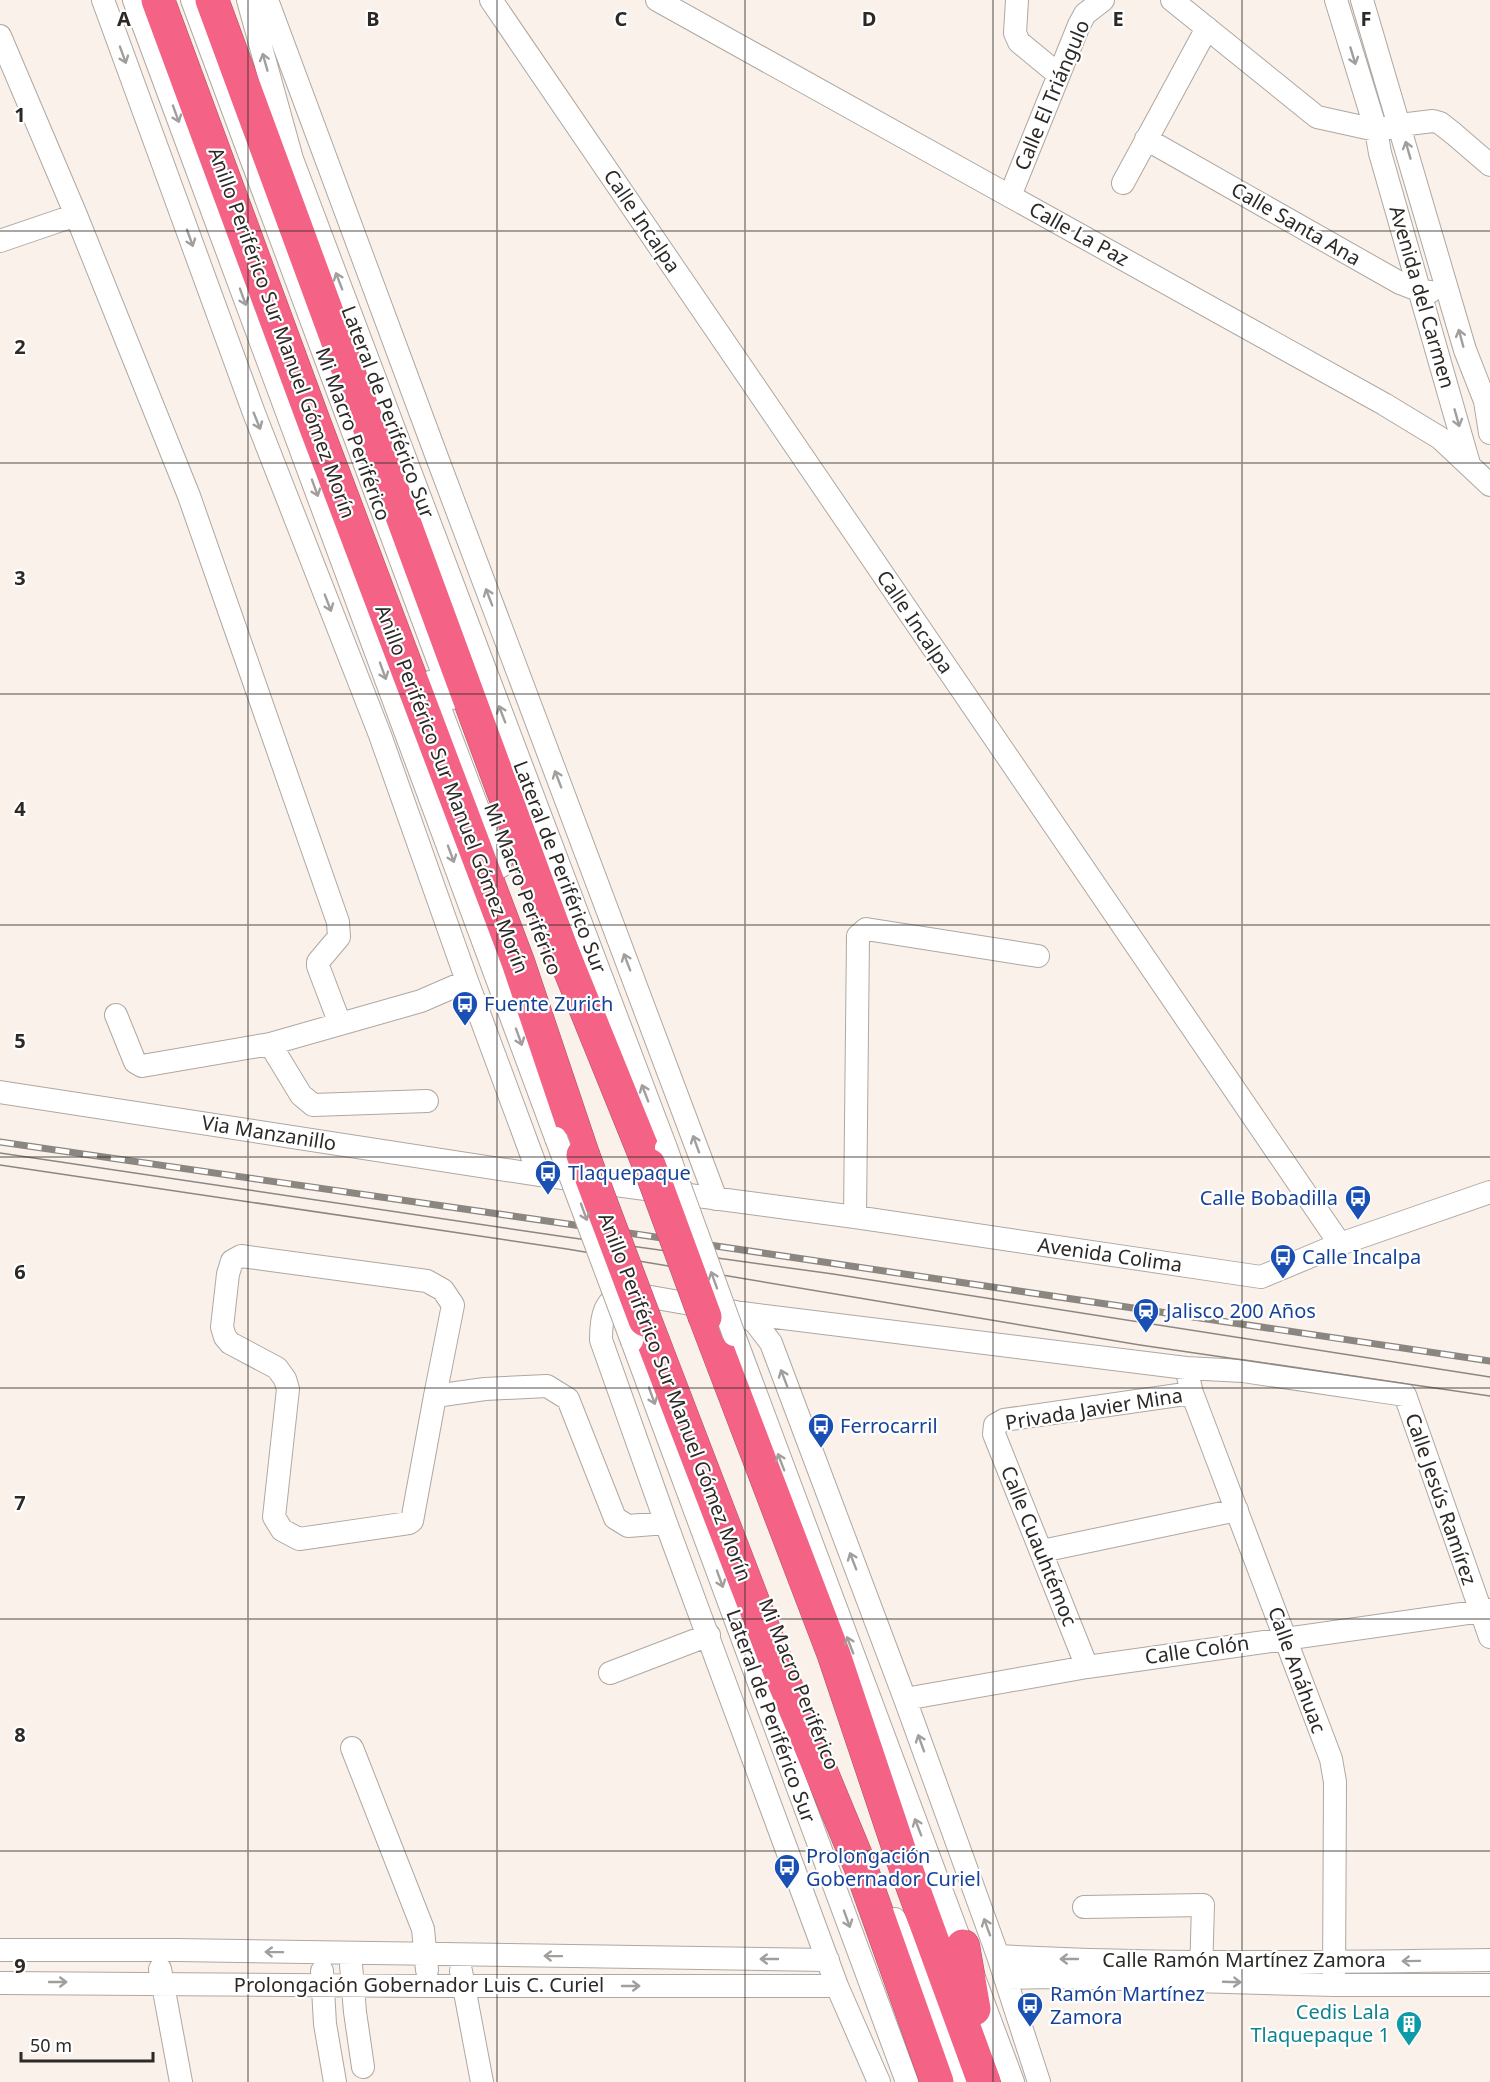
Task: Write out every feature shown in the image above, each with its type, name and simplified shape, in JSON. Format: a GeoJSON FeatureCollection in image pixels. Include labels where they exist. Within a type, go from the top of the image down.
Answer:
{"type":"FeatureCollection","features":[{"type":"Feature","properties":{"kind":"highway","name":"Anillo Periférico Sur Manuel Gómez Morín"},"geometry":{"type":"LineString","coordinates":[[158,0],[311,414],[591,1156],[646,1327],[782,1677],[861,1868],[936,2082]]}},
{"type":"Feature","properties":{"kind":"highway"},"geometry":{"type":"LineString","coordinates":[[214,0],[561,948],[650,1159],[710,1315],[834,1655],[900,1852],[986,2082]]}},
{"type":"Feature","properties":{"kind":"highway"},"geometry":{"type":"LineString","coordinates":[[214,0],[292,159]]}},
{"type":"Feature","properties":{"kind":"highway"},"geometry":{"type":"LineString","coordinates":[[963,1946],[986,2082]]}},
{"type":"Feature","properties":{"kind":"street"},"geometry":{"type":"LineString","coordinates":[[103,0],[254,413],[380,735],[467,981],[539,1174]]}},
{"type":"Feature","properties":{"kind":"street","name":"Lateral de Periférico Sur"},"geometry":{"type":"LineString","coordinates":[[134,0],[556,1138],[646,1327],[907,2082]]}},
{"type":"Feature","properties":{"kind":"street","name":"Mi Macro Periférico"},"geometry":{"type":"LineString","coordinates":[[176,0],[533,958],[591,1156]]}},
{"type":"Feature","properties":{"kind":"street","name":"Mi Macro Periférico"},"geometry":{"type":"LineString","coordinates":[[192,0],[547,954],[650,1159]]}},
{"type":"Feature","properties":{"kind":"street","name":"Lateral de Periférico Sur"},"geometry":{"type":"LineString","coordinates":[[248,0],[292,159],[650,1159],[734,1335],[1013,2082]]}},
{"type":"Feature","properties":{"kind":"street"},"geometry":{"type":"LineString","coordinates":[[267,0],[717,1199]]}},
{"type":"Feature","properties":{"kind":"street","name":"Calle Incalpa"},"geometry":{"type":"LineString","coordinates":[[491,0],[1340,1244]]}},
{"type":"Feature","properties":{"kind":"street","name":"Calle La Paz"},"geometry":{"type":"LineString","coordinates":[[657,0],[1384,404],[1440,438],[1490,485]]}},
{"type":"Feature","properties":{"kind":"street"},"geometry":{"type":"LineString","coordinates":[[1017,0],[1015,33],[1018,42],[1059,75]]}},
{"type":"Feature","properties":{"kind":"street","name":"Calle El Triángulo"},"geometry":{"type":"LineString","coordinates":[[1010,196],[1085,14],[1103,0]]}},
{"type":"Feature","properties":{"kind":"street"},"geometry":{"type":"LineString","coordinates":[[1172,0],[1317,117],[1376,130],[1433,121],[1440,123],[1490,165]]}},
{"type":"Feature","properties":{"kind":"street","name":"Avenida del Carmen"},"geometry":{"type":"LineString","coordinates":[[1336,0],[1376,130],[1380,153],[1469,464]]}},
{"type":"Feature","properties":{"kind":"street","name":"Avenida del Carmen"},"geometry":{"type":"LineString","coordinates":[[1362,0],[1465,350],[1488,400],[1490,434]]}},
{"type":"Feature","properties":{"kind":"street"},"geometry":{"type":"LineString","coordinates":[[1123,183],[1208,28]]}},
{"type":"Feature","properties":{"kind":"street"},"geometry":{"type":"LineString","coordinates":[[0,36],[76,215],[189,496],[338,922],[339,937],[318,962],[318,966],[340,1024]]}},
{"type":"Feature","properties":{"kind":"street","name":"Calle Santa Ana"},"geometry":{"type":"LineString","coordinates":[[1146,139],[1400,283],[1421,291],[1449,294]]}},
{"type":"Feature","properties":{"kind":"street"},"geometry":{"type":"LineString","coordinates":[[0,241],[76,215]]}},
{"type":"Feature","properties":{"kind":"street"},"geometry":{"type":"LineString","coordinates":[[855,1217],[858,936],[866,929],[1038,956]]}},
{"type":"Feature","properties":{"kind":"street"},"geometry":{"type":"LineString","coordinates":[[116,1015],[135,1062],[142,1066],[270,1044],[421,1001],[467,981]]}},
{"type":"Feature","properties":{"kind":"street"},"geometry":{"type":"LineString","coordinates":[[270,1044],[301,1095],[313,1105],[427,1101]]}},
{"type":"Feature","properties":{"kind":"street","name":"Via Manzanillo"},"geometry":{"type":"LineString","coordinates":[[0,1092],[717,1199]]}},
{"type":"Feature","properties":{"kind":"street","name":"Avenida Colima"},"geometry":{"type":"LineString","coordinates":[[717,1199],[1261,1277],[1340,1244],[1490,1192]]}},
{"type":"Feature","properties":{"kind":"street"},"geometry":{"type":"LineString","coordinates":[[241,1256],[427,1281],[443,1290],[453,1305],[435,1395],[412,1521],[299,1539],[282,1530],[274,1517],[288,1389],[285,1379],[277,1368],[230,1343],[225,1336],[222,1327],[228,1274],[232,1262],[241,1256]]}},
{"type":"Feature","properties":{"kind":"street"},"geometry":{"type":"LineString","coordinates":[[879,2082],[837,1986],[601,1340],[601,1318],[608,1305],[619,1295],[628,1293],[710,1315],[755,1322],[771,1343],[905,1699],[998,1956],[1039,2082]]}},
{"type":"Feature","properties":{"kind":"street"},"geometry":{"type":"LineString","coordinates":[[710,1315],[1186,1368]]}},
{"type":"Feature","properties":{"kind":"street","name":"Mi Macro Periférico"},"geometry":{"type":"LineString","coordinates":[[710,1315],[819,1663],[965,2082]]}},
{"type":"Feature","properties":{"kind":"street","name":"Mi Macro Periférico"},"geometry":{"type":"LineString","coordinates":[[646,1327],[792,1676],[865,1843],[921,1983],[956,2082]]}},
{"type":"Feature","properties":{"kind":"street","name":"Calle Anáhuac"},"geometry":{"type":"LineString","coordinates":[[1186,1368],[1192,1393],[1286,1637],[1330,1760],[1335,1782],[1334,1985]]}},
{"type":"Feature","properties":{"kind":"street","name":"Calle Jesús Ramírez"},"geometry":{"type":"LineString","coordinates":[[1186,1368],[1243,1371],[1405,1395],[1485,1610],[1490,1637]]}},
{"type":"Feature","properties":{"kind":"street"},"geometry":{"type":"LineString","coordinates":[[435,1395],[485,1389],[547,1386],[568,1399],[615,1518],[628,1526],[666,1523]]}},
{"type":"Feature","properties":{"kind":"street","name":"Privada Javier Mina"},"geometry":{"type":"LineString","coordinates":[[995,1425],[1004,1420],[1192,1393]]}},
{"type":"Feature","properties":{"kind":"street","name":"Calle Cuauhtémoc"},"geometry":{"type":"LineString","coordinates":[[995,1425],[994,1434],[1087,1666]]}},
{"type":"Feature","properties":{"kind":"street"},"geometry":{"type":"LineString","coordinates":[[1042,1551],[1237,1510]]}},
{"type":"Feature","properties":{"kind":"street","name":"Calle Colón"},"geometry":{"type":"LineString","coordinates":[[905,1699],[1087,1666],[1485,1610]]}},
{"type":"Feature","properties":{"kind":"street"},"geometry":{"type":"LineString","coordinates":[[610,1673],[709,1635]]}},
{"type":"Feature","properties":{"kind":"street"},"geometry":{"type":"LineString","coordinates":[[352,1748],[423,1929],[429,1986]]}},
{"type":"Feature","properties":{"kind":"street"},"geometry":{"type":"LineString","coordinates":[[1084,1907],[1203,1905],[1201,1971]]}},
{"type":"Feature","properties":{"kind":"street","name":"Prolongación Gobernador Luis C. Curiel"},"geometry":{"type":"LineString","coordinates":[[0,1950],[157,1950],[828,1960]]}},
{"type":"Feature","properties":{"kind":"street"},"geometry":{"type":"LineString","coordinates":[[157,1950],[180,2082]]}},
{"type":"Feature","properties":{"kind":"street"},"geometry":{"type":"LineString","coordinates":[[320,1953],[325,2024],[335,2082]]}},
{"type":"Feature","properties":{"kind":"street"},"geometry":{"type":"LineString","coordinates":[[350,1953],[363,2067]]}},
{"type":"Feature","properties":{"kind":"street"},"geometry":{"type":"LineString","coordinates":[[458,1955],[482,2082]]}},
{"type":"Feature","properties":{"kind":"street","name":"Calle Ramón Martínez Zamora"},"geometry":{"type":"LineString","coordinates":[[998,1956],[1201,1971],[1334,1985],[1490,1984]]}},
{"type":"Feature","properties":{"kind":"street"},"geometry":{"type":"LineString","coordinates":[[732,1959],[735,1986]]}},
{"type":"Feature","properties":{"kind":"street"},"geometry":{"type":"LineString","coordinates":[[1455,1960],[1455,1985]]}},
{"type":"Feature","properties":{"kind":"street","name":"Calle Ramón Martínez Zamora"},"geometry":{"type":"LineString","coordinates":[[1005,1978],[1201,1971],[1334,1961],[1490,1960]]}},
{"type":"Feature","properties":{"kind":"street","name":"Prolongación Gobernador Luis C. Curiel"},"geometry":{"type":"LineString","coordinates":[[0,1983],[837,1986]]}},
{"type":"Feature","properties":{"kind":"tram line"},"geometry":{"type":"LineString","coordinates":[[0,1153],[833,1274],[1490,1377]]}},
{"type":"Feature","properties":{"kind":"tram line"},"geometry":{"type":"LineString","coordinates":[[0,1165],[567,1249],[1140,1345],[1490,1396]]}},
{"type":"Feature","properties":{"kind":"railway"},"geometry":{"type":"LineString","coordinates":[[0,1142],[1490,1361]]}},
{"type":"Feature","properties":{"kind":"place","name":"Fuente Zurich"},"geometry":{"type":"Point","coordinates":[465,1027]}},
{"type":"Feature","properties":{"kind":"place","name":"Tlaquepaque"},"geometry":{"type":"Point","coordinates":[548,1196]}},
{"type":"Feature","properties":{"kind":"place","name":"Calle Bobadilla"},"geometry":{"type":"Point","coordinates":[1358,1221]}},
{"type":"Feature","properties":{"kind":"place","name":"Calle Incalpa"},"geometry":{"type":"Point","coordinates":[1283,1280]}},
{"type":"Feature","properties":{"kind":"place","name":"Jalisco 200 Años"},"geometry":{"type":"Point","coordinates":[1146,1334]}},
{"type":"Feature","properties":{"kind":"place","name":"Ferrocarril"},"geometry":{"type":"Point","coordinates":[821,1449]}},
{"type":"Feature","properties":{"kind":"place","name":"Prolongación Gobernador Curiel"},"geometry":{"type":"Point","coordinates":[787,1890]}},
{"type":"Feature","properties":{"kind":"place","name":"Ramón Martínez Zamora"},"geometry":{"type":"Point","coordinates":[1030,2028]}},
{"type":"Feature","properties":{"kind":"place","name":"Cedis Lala Tlaquepaque 1"},"geometry":{"type":"Point","coordinates":[1409,2047]}}]}
